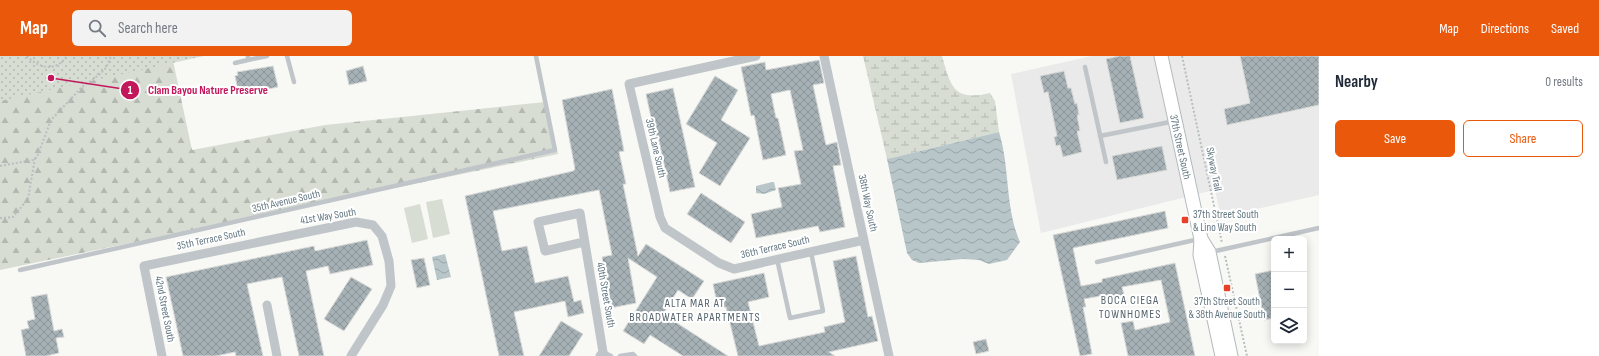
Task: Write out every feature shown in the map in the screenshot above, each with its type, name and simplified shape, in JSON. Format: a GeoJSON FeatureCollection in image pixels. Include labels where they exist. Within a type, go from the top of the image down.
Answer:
{"type":"FeatureCollection","features":[{"type":"Feature","properties":{"kind":"street","name":"39th Lane South"},"geometry":{"type":"LineString","coordinates":[[660,217],[629,84],[756,56]]}},
{"type":"Feature","properties":{"kind":"street","name":"38th Way South"},"geometry":{"type":"LineString","coordinates":[[824,56],[889,356]]}},
{"type":"Feature","properties":{"kind":"street","name":"37th Street South"},"geometry":{"type":"LineString","coordinates":[[1161,56],[1201,238],[1200,255],[1222,356]]}},
{"type":"Feature","properties":{"kind":"street","name":"40th Street South"},"geometry":{"type":"LineString","coordinates":[[584,242],[545,251],[538,222],[580,213],[605,355]]}},
{"type":"Feature","properties":{"kind":"street","name":"36th Terrace South"},"geometry":{"type":"LineString","coordinates":[[660,217],[665,228],[719,263],[734,269],[864,240]]}},
{"type":"Feature","properties":{"kind":"street","name":"41st Way South"},"geometry":{"type":"LineString","coordinates":[[284,236],[356,222],[374,225],[382,236],[389,261],[391,286],[382,306],[350,356]]}},
{"type":"Feature","properties":{"kind":"street","name":"35th Terrace South"},"geometry":{"type":"LineString","coordinates":[[144,266],[284,236]]}},
{"type":"Feature","properties":{"kind":"street","name":"37th Street South"},"geometry":{"type":"LineString","coordinates":[[1201,238],[1209,252],[1231,356]]}},
{"type":"Feature","properties":{"kind":"street","name":"42nd Street South"},"geometry":{"type":"LineString","coordinates":[[144,266],[162,356]]}},
{"type":"Feature","properties":{"kind":"street"},"geometry":{"type":"LineString","coordinates":[[267,305],[278,356]]}},
{"type":"Feature","properties":{"kind":"lane"},"geometry":{"type":"LineString","coordinates":[[236,62],[248,58],[267,56]]}},
{"type":"Feature","properties":{"kind":"lane"},"geometry":{"type":"LineString","coordinates":[[288,56],[294,82]]}},
{"type":"Feature","properties":{"kind":"lane","name":"35th Avenue South"},"geometry":{"type":"LineString","coordinates":[[20,270],[555,150],[536,56]]}},
{"type":"Feature","properties":{"kind":"lane"},"geometry":{"type":"LineString","coordinates":[[1085,67],[1106,162]]}},
{"type":"Feature","properties":{"kind":"lane"},"geometry":{"type":"LineString","coordinates":[[1100,136],[1175,121]]}},
{"type":"Feature","properties":{"kind":"lane"},"geometry":{"type":"LineString","coordinates":[[1209,252],[1319,228]]}},
{"type":"Feature","properties":{"kind":"lane"},"geometry":{"type":"LineString","coordinates":[[1097,262],[1201,238]]}},
{"type":"Feature","properties":{"kind":"lane"},"geometry":{"type":"LineString","coordinates":[[777,259],[790,318],[823,311],[811,252]]}},
{"type":"Feature","properties":{"kind":"lane"},"geometry":{"type":"LineString","coordinates":[[620,356],[633,354],[634,356]]}},
{"type":"Feature","properties":{"kind":"path"},"geometry":{"type":"LineString","coordinates":[[27,56],[33,62],[46,68],[56,67],[67,56]]}},
{"type":"Feature","properties":{"kind":"path"},"geometry":{"type":"LineString","coordinates":[[0,218],[13,217],[28,199],[35,158],[40,152],[51,120],[82,87],[106,68],[111,56]]}},
{"type":"Feature","properties":{"kind":"path","name":"Skyway Trail"},"geometry":{"type":"LineString","coordinates":[[1182,56],[1247,356]]}},
{"type":"Feature","properties":{"kind":"path"},"geometry":{"type":"LineString","coordinates":[[0,166],[35,158]]}},
{"type":"Feature","properties":{"kind":"shaded area"},"geometry":{"type":"Polygon","coordinates":[[[1092,56],[1156,56],[1186,197],[1041,233],[1011,74],[1092,56]]]}},
{"type":"Feature","properties":{"kind":"shaded area"},"geometry":{"type":"Polygon","coordinates":[[[1166,56],[1319,56],[1319,195],[1221,217],[1215,190],[1197,194],[1166,56]]]}},
{"type":"Feature","properties":{"kind":"green space"},"geometry":{"type":"Polygon","coordinates":[[[0,56],[204,56],[0,101],[0,56]]]}},
{"type":"Feature","properties":{"kind":"green space"},"geometry":{"type":"Polygon","coordinates":[[[172,56],[192,150],[325,125],[545,102],[558,154],[0,270],[0,99],[172,56]]]}},
{"type":"Feature","properties":{"kind":"green space"},"geometry":{"type":"Polygon","coordinates":[[[863,56],[942,56],[951,83],[961,93],[978,95],[990,93],[995,101],[999,132],[887,159],[863,56]]]}},
{"type":"Feature","properties":{"kind":"green space"},"geometry":{"type":"Polygon","coordinates":[[[442,199],[450,234],[433,238],[426,202],[442,199]]]}},
{"type":"Feature","properties":{"kind":"green space"},"geometry":{"type":"Polygon","coordinates":[[[420,204],[428,239],[412,243],[404,208],[420,204]]]}},
{"type":"Feature","properties":{"kind":"water"},"geometry":{"type":"Polygon","coordinates":[[[999,132],[1005,159],[1012,215],[1020,242],[1007,260],[989,264],[979,260],[963,259],[919,263],[912,260],[907,253],[887,159],[999,132]]]}},
{"type":"Feature","properties":{"kind":"water"},"geometry":{"type":"Polygon","coordinates":[[[774,182],[776,190],[764,194],[756,193],[756,186],[774,182]]]}},
{"type":"Feature","properties":{"kind":"water"},"geometry":{"type":"Polygon","coordinates":[[[445,254],[451,277],[437,280],[432,257],[445,254]]]}},
{"type":"Feature","properties":{"kind":"building"},"geometry":{"type":"Polygon","coordinates":[[[1119,56],[1130,56],[1144,118],[1120,123],[1106,59],[1119,56]]]}},
{"type":"Feature","properties":{"kind":"building"},"geometry":{"type":"Polygon","coordinates":[[[1240,56],[1319,56],[1319,105],[1227,125],[1224,109],[1250,103],[1240,56]]]}},
{"type":"Feature","properties":{"kind":"building"},"geometry":{"type":"Polygon","coordinates":[[[819,60],[824,83],[813,85],[826,145],[837,142],[841,165],[833,166],[845,227],[820,232],[818,226],[756,238],[751,214],[782,207],[778,188],[801,184],[794,151],[803,150],[790,90],[771,94],[786,155],[763,160],[754,115],[751,116],[741,67],[765,62],[766,70],[819,60]]]}},
{"type":"Feature","properties":{"kind":"building"},"geometry":{"type":"Polygon","coordinates":[[[273,66],[278,87],[239,95],[235,76],[238,75],[237,72],[273,66]]]}},
{"type":"Feature","properties":{"kind":"building"},"geometry":{"type":"Polygon","coordinates":[[[363,66],[367,81],[349,85],[346,71],[363,66]]]}},
{"type":"Feature","properties":{"kind":"building"},"geometry":{"type":"Polygon","coordinates":[[[1064,71],[1068,88],[1071,88],[1075,104],[1077,103],[1079,115],[1077,115],[1080,131],[1077,131],[1082,152],[1063,157],[1060,145],[1056,146],[1054,137],[1057,136],[1048,92],[1044,93],[1040,76],[1064,71]]]}},
{"type":"Feature","properties":{"kind":"building"},"geometry":{"type":"Polygon","coordinates":[[[715,76],[738,90],[721,120],[750,138],[720,186],[699,173],[717,143],[686,124],[715,76]]]}},
{"type":"Feature","properties":{"kind":"building"},"geometry":{"type":"Polygon","coordinates":[[[673,88],[695,187],[670,192],[658,136],[655,137],[646,94],[673,88]]]}},
{"type":"Feature","properties":{"kind":"building"},"geometry":{"type":"Polygon","coordinates":[[[612,89],[624,151],[619,152],[626,184],[623,184],[638,256],[646,244],[704,281],[692,299],[678,290],[663,314],[728,356],[683,356],[650,335],[644,344],[623,331],[657,277],[628,258],[636,303],[611,308],[602,257],[612,255],[599,190],[493,211],[502,251],[527,246],[535,283],[568,276],[574,302],[581,300],[584,313],[568,317],[565,301],[514,312],[524,356],[499,356],[465,196],[573,171],[575,169],[562,100],[612,89]]]}},
{"type":"Feature","properties":{"kind":"building"},"geometry":{"type":"Polygon","coordinates":[[[1162,146],[1167,170],[1117,180],[1112,156],[1162,146]]]}},
{"type":"Feature","properties":{"kind":"building"},"geometry":{"type":"Polygon","coordinates":[[[701,193],[745,222],[731,243],[687,214],[701,193]]]}},
{"type":"Feature","properties":{"kind":"building"},"geometry":{"type":"Polygon","coordinates":[[[1165,211],[1168,228],[1073,248],[1081,286],[1102,282],[1102,279],[1175,263],[1195,356],[1128,356],[1121,323],[1133,321],[1135,330],[1170,322],[1161,280],[1122,287],[1124,295],[1106,298],[1106,295],[1084,299],[1086,307],[1083,307],[1092,354],[1080,356],[1053,235],[1165,211]]]}},
{"type":"Feature","properties":{"kind":"building"},"geometry":{"type":"Polygon","coordinates":[[[367,240],[373,265],[330,274],[328,266],[306,271],[324,356],[299,356],[282,277],[247,284],[263,356],[236,356],[235,352],[216,356],[183,356],[166,277],[314,246],[315,251],[367,240]]]}},
{"type":"Feature","properties":{"kind":"building"},"geometry":{"type":"Polygon","coordinates":[[[856,256],[868,317],[872,316],[878,341],[829,352],[835,356],[738,356],[726,307],[718,308],[713,284],[764,273],[769,297],[748,302],[759,346],[825,332],[824,327],[845,322],[833,261],[856,256]]]}},
{"type":"Feature","properties":{"kind":"building"},"geometry":{"type":"Polygon","coordinates":[[[424,258],[430,285],[417,288],[411,260],[424,258]]]}},
{"type":"Feature","properties":{"kind":"building"},"geometry":{"type":"Polygon","coordinates":[[[1271,271],[1271,319],[1264,320],[1255,274],[1271,271]]]}},
{"type":"Feature","properties":{"kind":"building"},"geometry":{"type":"Polygon","coordinates":[[[351,277],[372,289],[344,331],[324,319],[351,277]]]}},
{"type":"Feature","properties":{"kind":"building"},"geometry":{"type":"Polygon","coordinates":[[[47,294],[54,331],[62,329],[64,337],[56,338],[59,353],[46,356],[26,356],[21,330],[29,328],[27,321],[35,319],[31,297],[47,294]]]}},
{"type":"Feature","properties":{"kind":"building"},"geometry":{"type":"Polygon","coordinates":[[[561,321],[583,334],[569,356],[539,356],[561,321]]]}},
{"type":"Feature","properties":{"kind":"building"},"geometry":{"type":"Polygon","coordinates":[[[986,339],[989,351],[976,354],[973,342],[986,339]]]}},
{"type":"Feature","properties":{"kind":"place","name":"Clam Bayou Nature Preserve"},"geometry":{"type":"Point","coordinates":[51,78]}},
{"type":"Feature","properties":{"kind":"place","name":"37th Street South & Lino Way South"},"geometry":{"type":"Point","coordinates":[1185,220]}},
{"type":"Feature","properties":{"kind":"place","name":"37th Street South & 38th Avenue South"},"geometry":{"type":"Point","coordinates":[1227,288]}},
{"type":"Feature","properties":{"kind":"district","name":"BOCA CIEGA TOWNHOMES"},"geometry":{"type":"Point","coordinates":[1130,307]}},
{"type":"Feature","properties":{"kind":"district","name":"ALTA MAR AT BROADWATER APARTMENTS"},"geometry":{"type":"Point","coordinates":[695,310]}}]}
